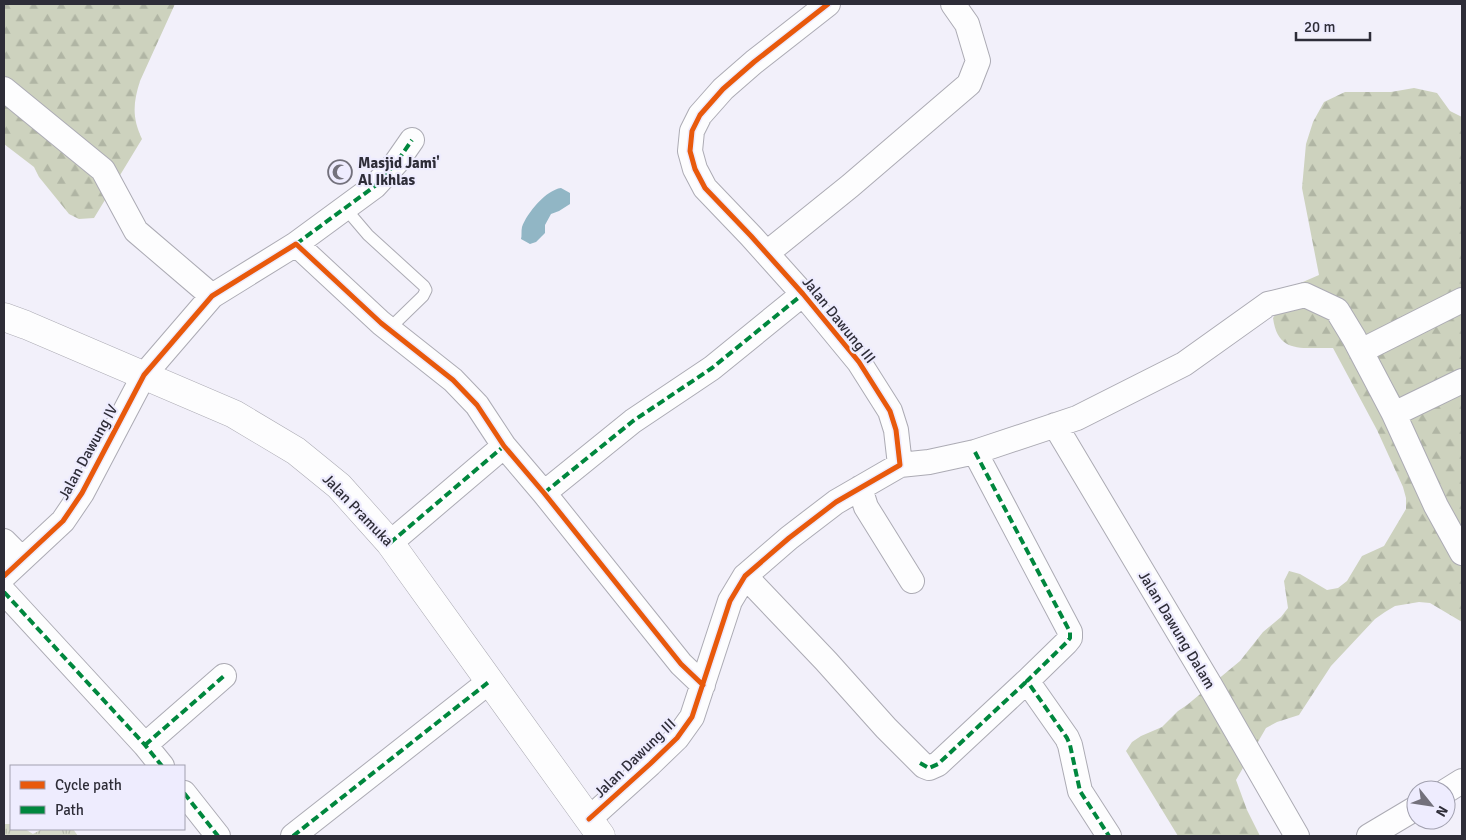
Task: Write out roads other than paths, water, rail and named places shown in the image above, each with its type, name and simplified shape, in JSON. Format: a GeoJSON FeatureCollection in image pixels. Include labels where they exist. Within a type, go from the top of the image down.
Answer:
{"type":"FeatureCollection","features":[{"type":"Feature","properties":{"kind":"main road","name":"Jalan Pramuka"},"geometry":{"type":"LineString","coordinates":[[4,318],[26,325],[234,414],[296,451],[339,486],[390,543],[595,828]]}},
{"type":"Feature","properties":{"kind":"street","name":"Jalan Dawung III"},"geometry":{"type":"LineString","coordinates":[[595,828],[677,738],[692,717],[730,601],[745,576],[789,538],[836,502],[900,465],[896,430],[890,411],[859,362],[767,253],[705,188],[695,169],[690,151],[692,131],[700,115],[723,89],[828,4]]}},
{"type":"Feature","properties":{"kind":"street"},"geometry":{"type":"LineString","coordinates":[[767,253],[850,186],[969,84],[978,61],[967,24],[953,4]]}},
{"type":"Feature","properties":{"kind":"street"},"geometry":{"type":"LineString","coordinates":[[4,89],[103,170],[136,231],[212,296]]}},
{"type":"Feature","properties":{"kind":"street","name":"Jalan Dawung IV"},"geometry":{"type":"LineString","coordinates":[[4,576],[63,521],[82,493],[144,375],[212,296],[296,244],[375,186],[396,163],[412,140]]}},
{"type":"Feature","properties":{"kind":"street"},"geometry":{"type":"LineString","coordinates":[[296,244],[389,329],[459,386],[476,404],[504,446],[681,664],[703,685]]}},
{"type":"Feature","properties":{"kind":"street"},"geometry":{"type":"LineString","coordinates":[[544,493],[633,421],[712,368],[803,294]]}},
{"type":"Feature","properties":{"kind":"street"},"geometry":{"type":"LineString","coordinates":[[900,465],[929,462],[975,452],[1077,418],[1184,364],[1268,304],[1305,295],[1338,310],[1394,414],[1436,506],[1462,553]]}},
{"type":"Feature","properties":{"kind":"street"},"geometry":{"type":"LineString","coordinates":[[1361,351],[1462,300]]}},
{"type":"Feature","properties":{"kind":"street"},"geometry":{"type":"LineString","coordinates":[[1394,414],[1462,381]]}},
{"type":"Feature","properties":{"kind":"street","name":"Jalan Dawung Dalam"},"geometry":{"type":"LineString","coordinates":[[1055,425],[1297,836]]}},
{"type":"Feature","properties":{"kind":"street"},"geometry":{"type":"LineString","coordinates":[[390,543],[504,446]]}},
{"type":"Feature","properties":{"kind":"street"},"geometry":{"type":"LineString","coordinates":[[745,576],[826,661],[886,728],[924,766],[929,768],[938,764],[1070,638],[1070,632],[975,452]]}},
{"type":"Feature","properties":{"kind":"street"},"geometry":{"type":"LineString","coordinates":[[860,488],[866,507],[912,581]]}},
{"type":"Feature","properties":{"kind":"street"},"geometry":{"type":"LineString","coordinates":[[4,541],[22,559]]}},
{"type":"Feature","properties":{"kind":"street"},"geometry":{"type":"LineString","coordinates":[[4,592],[161,765]]}},
{"type":"Feature","properties":{"kind":"street"},"geometry":{"type":"LineString","coordinates":[[145,745],[224,676]]}},
{"type":"Feature","properties":{"kind":"street"},"geometry":{"type":"LineString","coordinates":[[293,836],[490,681]]}},
{"type":"Feature","properties":{"kind":"street"},"geometry":{"type":"LineString","coordinates":[[1027,681],[1067,738],[1080,792],[1109,836]]}},
{"type":"Feature","properties":{"kind":"street"},"geometry":{"type":"LineString","coordinates":[[185,794],[218,836]]}},
{"type":"Feature","properties":{"kind":"street"},"geometry":{"type":"LineString","coordinates":[[1369,836],[1406,814]]}},
{"type":"Feature","properties":{"kind":"lane"},"geometry":{"type":"LineString","coordinates":[[344,208],[368,235],[424,286],[426,290],[423,296],[389,329]]}},
{"type":"Feature","properties":{"kind":"water"},"geometry":{"type":"Polygon","coordinates":[[[561,188],[570,193],[570,204],[551,214],[545,225],[545,233],[536,242],[530,244],[521,239],[524,221],[533,209],[549,193],[561,188]]]}},
{"type":"Feature","properties":{"kind":"place","name":"Masjid Jami' Al Ikhlas"},"geometry":{"type":"Point","coordinates":[340,172]}}]}
